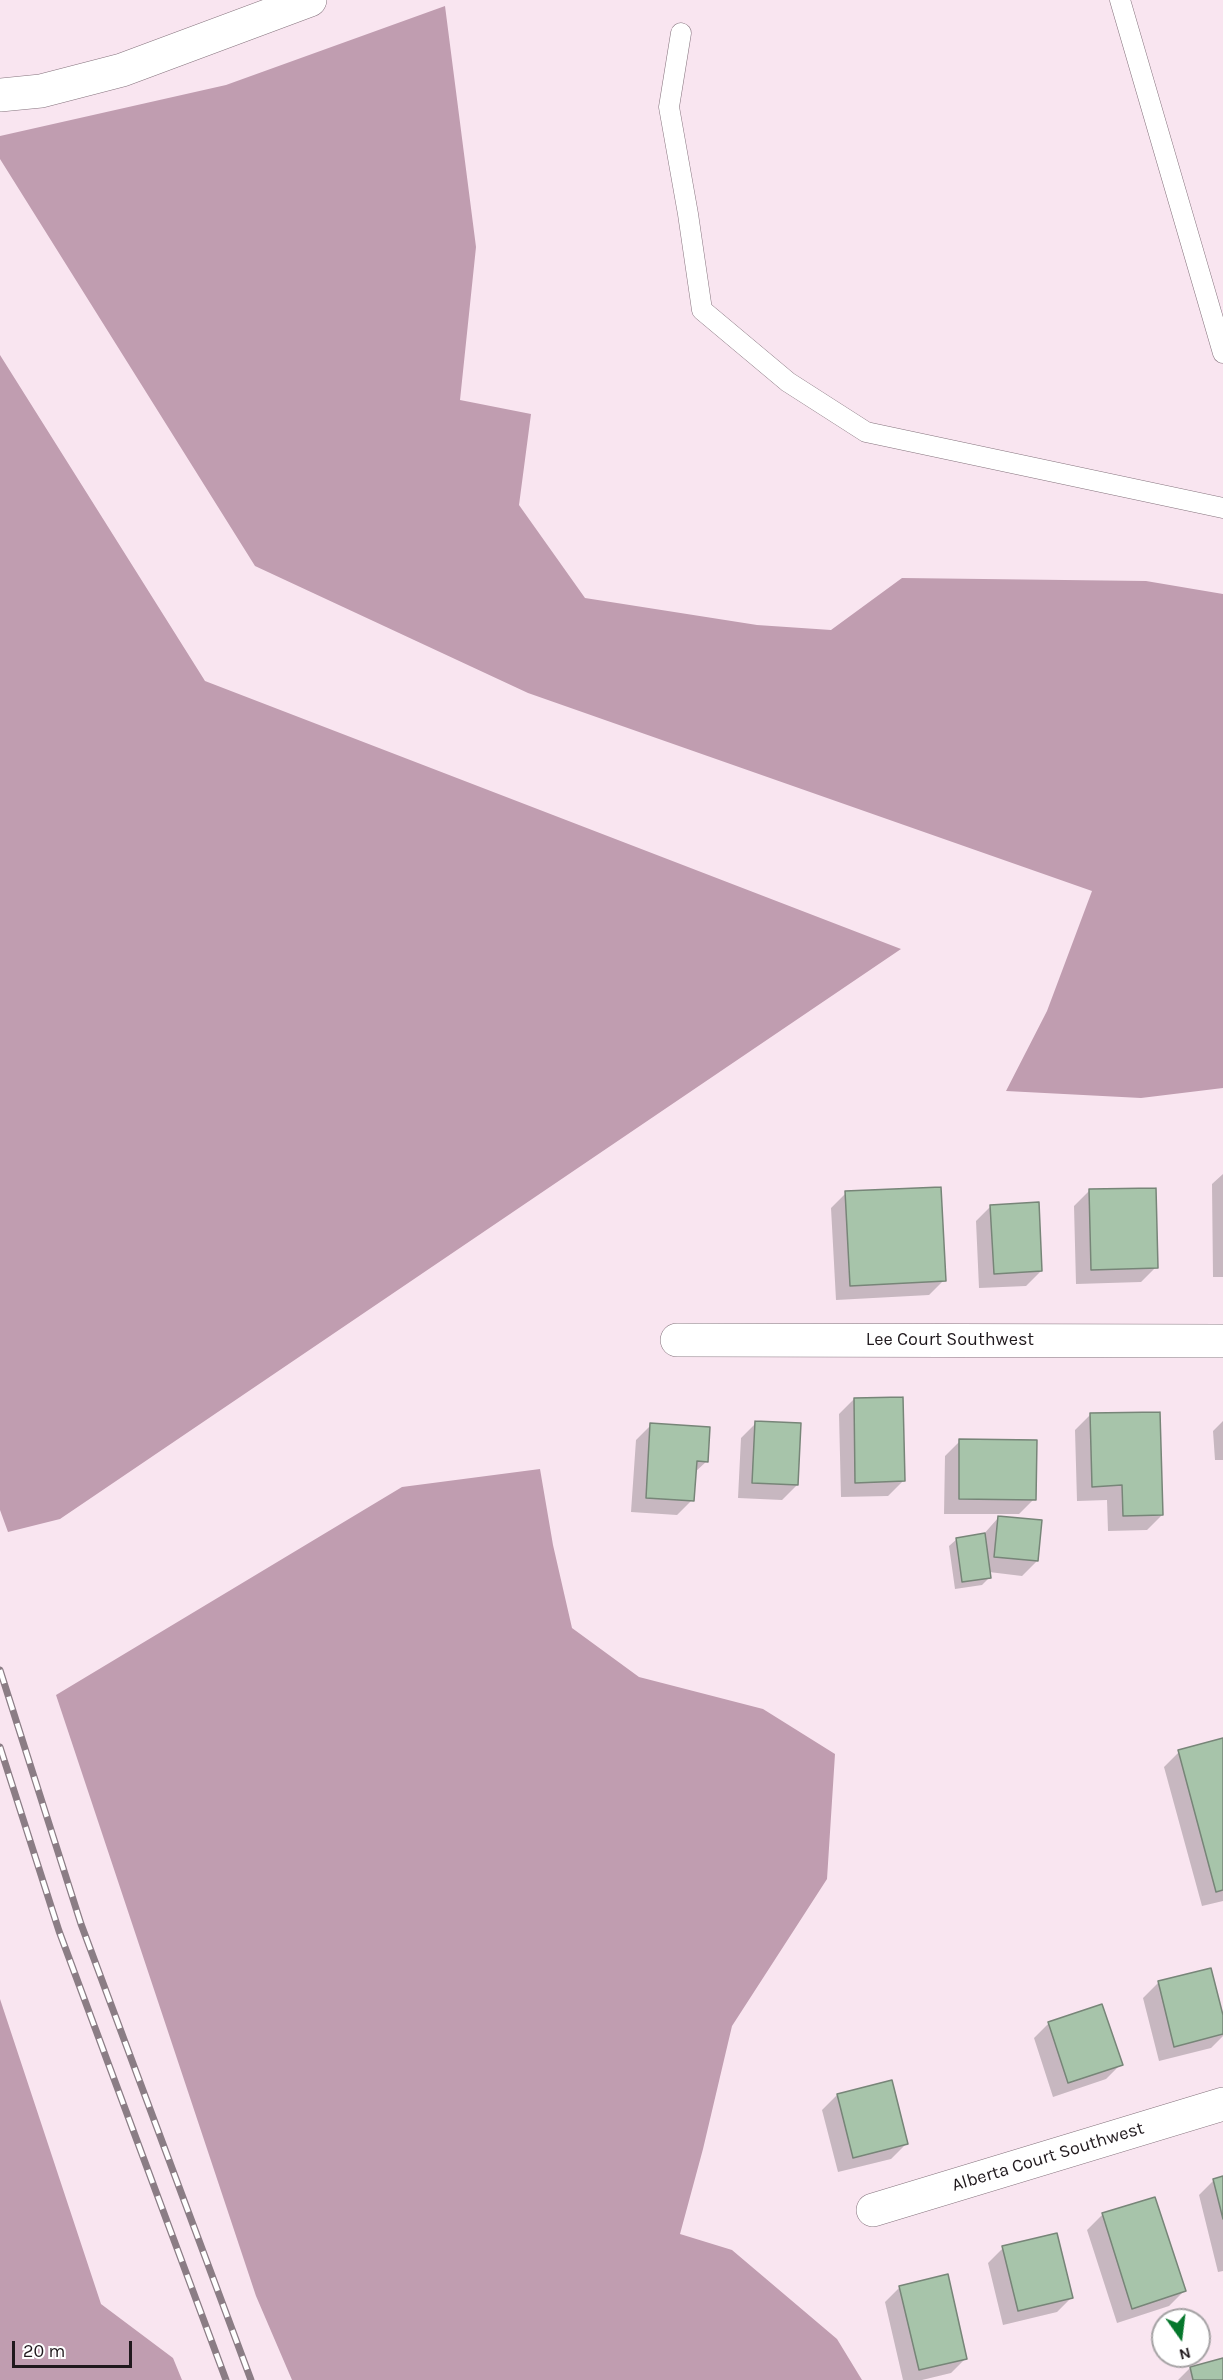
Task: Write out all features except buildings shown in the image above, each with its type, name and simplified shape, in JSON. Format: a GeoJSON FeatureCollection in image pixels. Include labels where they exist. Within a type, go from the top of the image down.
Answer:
{"type":"FeatureCollection","features":[{"type":"Feature","properties":{"kind":"street"},"geometry":{"type":"LineString","coordinates":[[0,95],[41,91],[122,70],[310,0]]}},
{"type":"Feature","properties":{"kind":"street","name":"Lee Court Southwest"},"geometry":{"type":"LineString","coordinates":[[676,1340],[1223,1341]]}},
{"type":"Feature","properties":{"kind":"street","name":"Alberta Court Southwest"},"geometry":{"type":"LineString","coordinates":[[873,2210],[1223,2104]]}},
{"type":"Feature","properties":{"kind":"lane"},"geometry":{"type":"LineString","coordinates":[[1120,0],[1223,353]]}},
{"type":"Feature","properties":{"kind":"lane"},"geometry":{"type":"LineString","coordinates":[[681,33],[669,107],[702,310],[788,382],[866,432],[1223,508]]}},
{"type":"Feature","properties":{"kind":"shaded area"},"geometry":{"type":"Polygon","coordinates":[[[445,6],[476,247],[460,400],[531,414],[519,505],[585,598],[757,625],[831,630],[902,578],[1146,581],[1223,594],[1223,1088],[1141,1098],[1006,1091],[1047,1011],[1092,891],[528,693],[255,566],[0,159],[0,136],[226,85],[445,6]]]}},
{"type":"Feature","properties":{"kind":"shaded area"},"geometry":{"type":"Polygon","coordinates":[[[0,355],[205,681],[901,949],[60,1519],[8,1532],[0,1510],[0,355]]]}},
{"type":"Feature","properties":{"kind":"shaded area"},"geometry":{"type":"Polygon","coordinates":[[[540,1469],[553,1545],[572,1628],[639,1677],[763,1709],[835,1754],[827,1879],[732,2026],[680,2234],[732,2250],[837,2339],[862,2380],[292,2380],[256,2296],[56,1695],[402,1487],[540,1469]]]}},
{"type":"Feature","properties":{"kind":"shaded area"},"geometry":{"type":"Polygon","coordinates":[[[0,1999],[101,2304],[173,2358],[182,2380],[0,2380],[0,1999]]]}},
{"type":"Feature","properties":{"kind":"railway"},"geometry":{"type":"LineString","coordinates":[[0,1670],[81,1924],[251,2380]]}},
{"type":"Feature","properties":{"kind":"railway"},"geometry":{"type":"LineString","coordinates":[[0,1747],[59,1931],[226,2380]]}}]}
